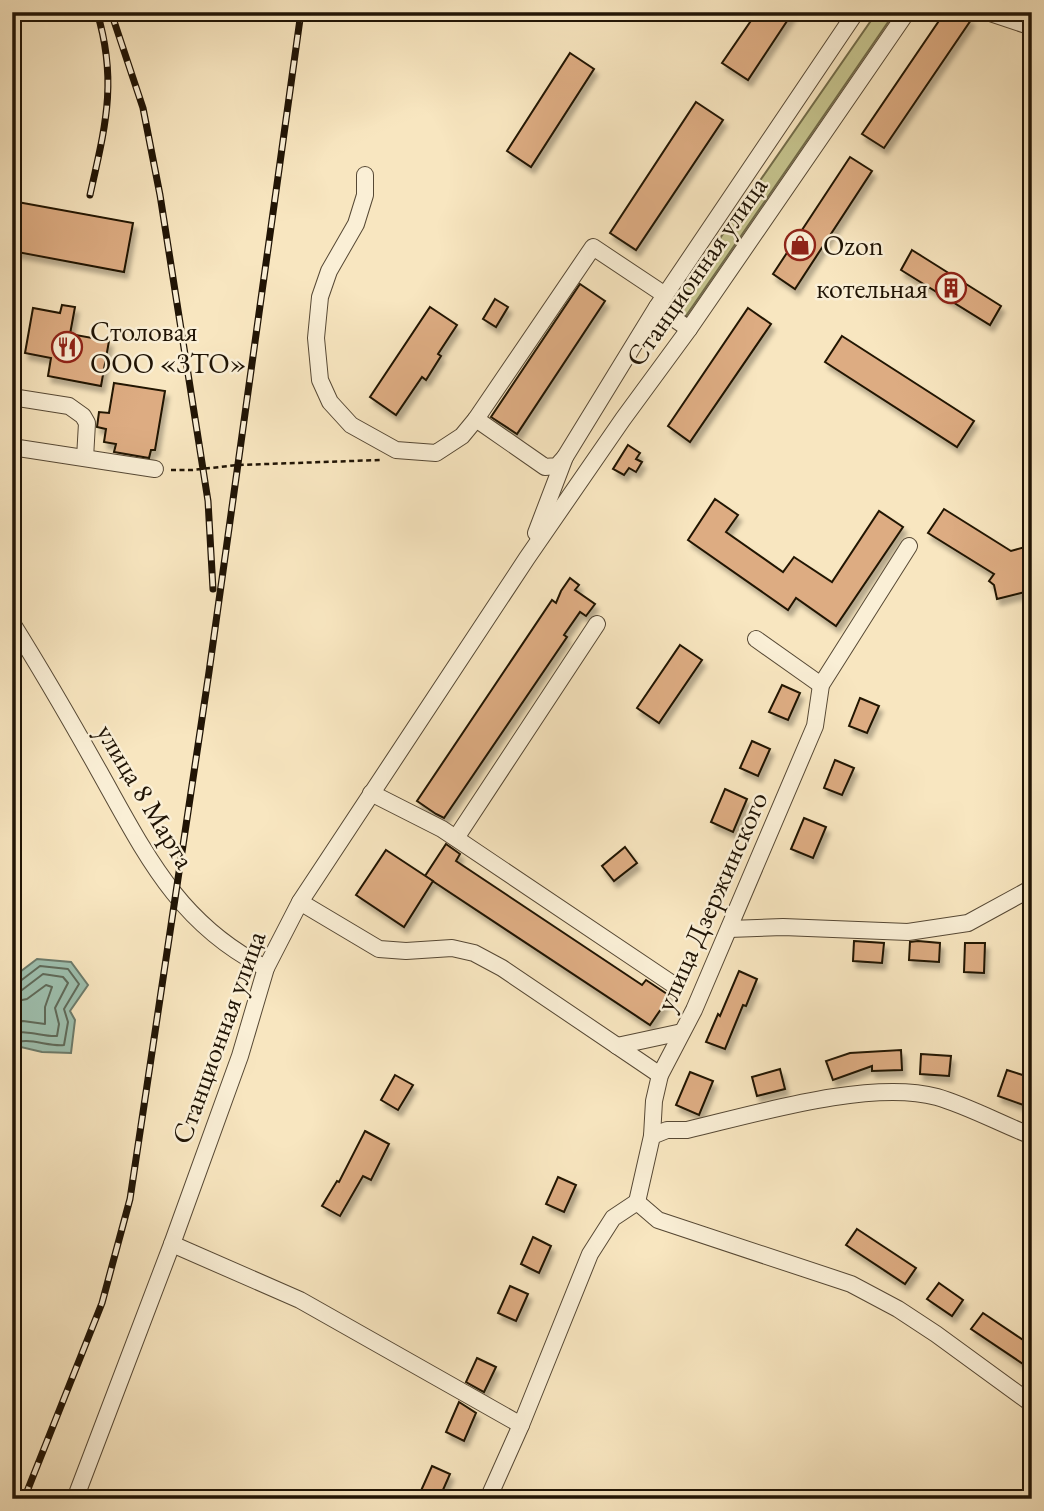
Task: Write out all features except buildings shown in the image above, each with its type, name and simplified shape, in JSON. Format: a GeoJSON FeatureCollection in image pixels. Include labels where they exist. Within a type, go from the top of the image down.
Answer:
{"type":"FeatureCollection","features":[{"type":"Feature","properties":{"kind":"street","name":"Станционная улица"},"geometry":{"type":"LineString","coordinates":[[527,558],[565,457],[661,301],[856,12]]}},
{"type":"Feature","properties":{"kind":"street","name":"Станционная улица"},"geometry":{"type":"LineString","coordinates":[[75,1499],[240,1056],[266,968],[300,902],[527,558],[623,419],[689,330],[907,12]]}},
{"type":"Feature","properties":{"kind":"street"},"geometry":{"type":"LineString","coordinates":[[987,12],[1032,27]]}},
{"type":"Feature","properties":{"kind":"street"},"geometry":{"type":"LineString","coordinates":[[365,175],[365,195],[356,224],[329,271],[320,297],[316,338],[320,380],[330,402],[351,425],[396,450],[436,453],[462,436],[593,247],[661,301],[689,330]]}},
{"type":"Feature","properties":{"kind":"street"},"geometry":{"type":"LineString","coordinates":[[12,397],[69,406],[77,411],[87,423],[85,458]]}},
{"type":"Feature","properties":{"kind":"street"},"geometry":{"type":"LineString","coordinates":[[476,419],[545,467],[557,466],[565,457]]}},
{"type":"Feature","properties":{"kind":"street"},"geometry":{"type":"LineString","coordinates":[[12,447],[155,469]]}},
{"type":"Feature","properties":{"kind":"street"},"geometry":{"type":"LineString","coordinates":[[756,639],[821,685],[909,546]]}},
{"type":"Feature","properties":{"kind":"street","name":"улица 8 Марта"},"geometry":{"type":"LineString","coordinates":[[12,623],[143,849],[177,898],[196,919],[232,950],[266,968]]}},
{"type":"Feature","properties":{"kind":"street"},"geometry":{"type":"LineString","coordinates":[[456,838],[597,624]]}},
{"type":"Feature","properties":{"kind":"street","name":"улица Дзержинского"},"geometry":{"type":"LineString","coordinates":[[637,1202],[660,1133],[653,1114],[660,1075],[729,929],[815,726],[821,685]]}},
{"type":"Feature","properties":{"kind":"street"},"geometry":{"type":"LineString","coordinates":[[371,793],[456,838],[671,983]]}},
{"type":"Feature","properties":{"kind":"street"},"geometry":{"type":"LineString","coordinates":[[729,929],[783,927],[908,932],[968,923],[1032,888]]}},
{"type":"Feature","properties":{"kind":"street"},"geometry":{"type":"LineString","coordinates":[[300,902],[379,949],[406,951],[452,948],[474,953],[512,975],[660,1075]]}},
{"type":"Feature","properties":{"kind":"street"},"geometry":{"type":"LineString","coordinates":[[617,1046],[682,1032]]}},
{"type":"Feature","properties":{"kind":"street"},"geometry":{"type":"LineString","coordinates":[[660,1133],[687,1130],[820,1100],[901,1093],[936,1097],[1032,1136]]}},
{"type":"Feature","properties":{"kind":"street"},"geometry":{"type":"LineString","coordinates":[[488,1499],[590,1254],[613,1218],[637,1202],[658,1220],[852,1284],[936,1334],[1032,1404]]}},
{"type":"Feature","properties":{"kind":"street"},"geometry":{"type":"LineString","coordinates":[[172,1244],[300,1300],[521,1425]]}},
{"type":"Feature","properties":{"kind":"path"},"geometry":{"type":"LineString","coordinates":[[155,469],[192,470],[238,465],[390,460]]}},
{"type":"Feature","properties":{"kind":"shaded area"},"geometry":{"type":"Polygon","coordinates":[[[877,12],[895,12],[686,316],[673,306],[877,12]]]}},
{"type":"Feature","properties":{"kind":"water"},"geometry":{"type":"Polygon","coordinates":[[[37,959],[71,962],[88,985],[70,1011],[75,1020],[71,1053],[42,1052],[21,1047],[12,1052],[12,978],[37,959]]]}},
{"type":"Feature","properties":{"kind":"railway"},"geometry":{"type":"LineString","coordinates":[[12,20],[14,12]]}},
{"type":"Feature","properties":{"kind":"railway"},"geometry":{"type":"LineString","coordinates":[[90,195],[104,126],[108,83],[107,61],[97,12]]}},
{"type":"Feature","properties":{"kind":"railway"},"geometry":{"type":"LineString","coordinates":[[111,12],[143,108],[160,195],[208,501],[213,589]]}},
{"type":"Feature","properties":{"kind":"railway"},"geometry":{"type":"LineString","coordinates":[[24,1499],[102,1303],[130,1199],[209,672],[301,12]]}},
{"type":"Feature","properties":{"kind":"place","name":"Ozon"},"geometry":{"type":"Point","coordinates":[800,245]}},
{"type":"Feature","properties":{"kind":"place","name":"котельная"},"geometry":{"type":"Point","coordinates":[951,288]}},
{"type":"Feature","properties":{"kind":"place","name":"Столовая ООО «ЗТО»"},"geometry":{"type":"Point","coordinates":[67,347]}}]}
